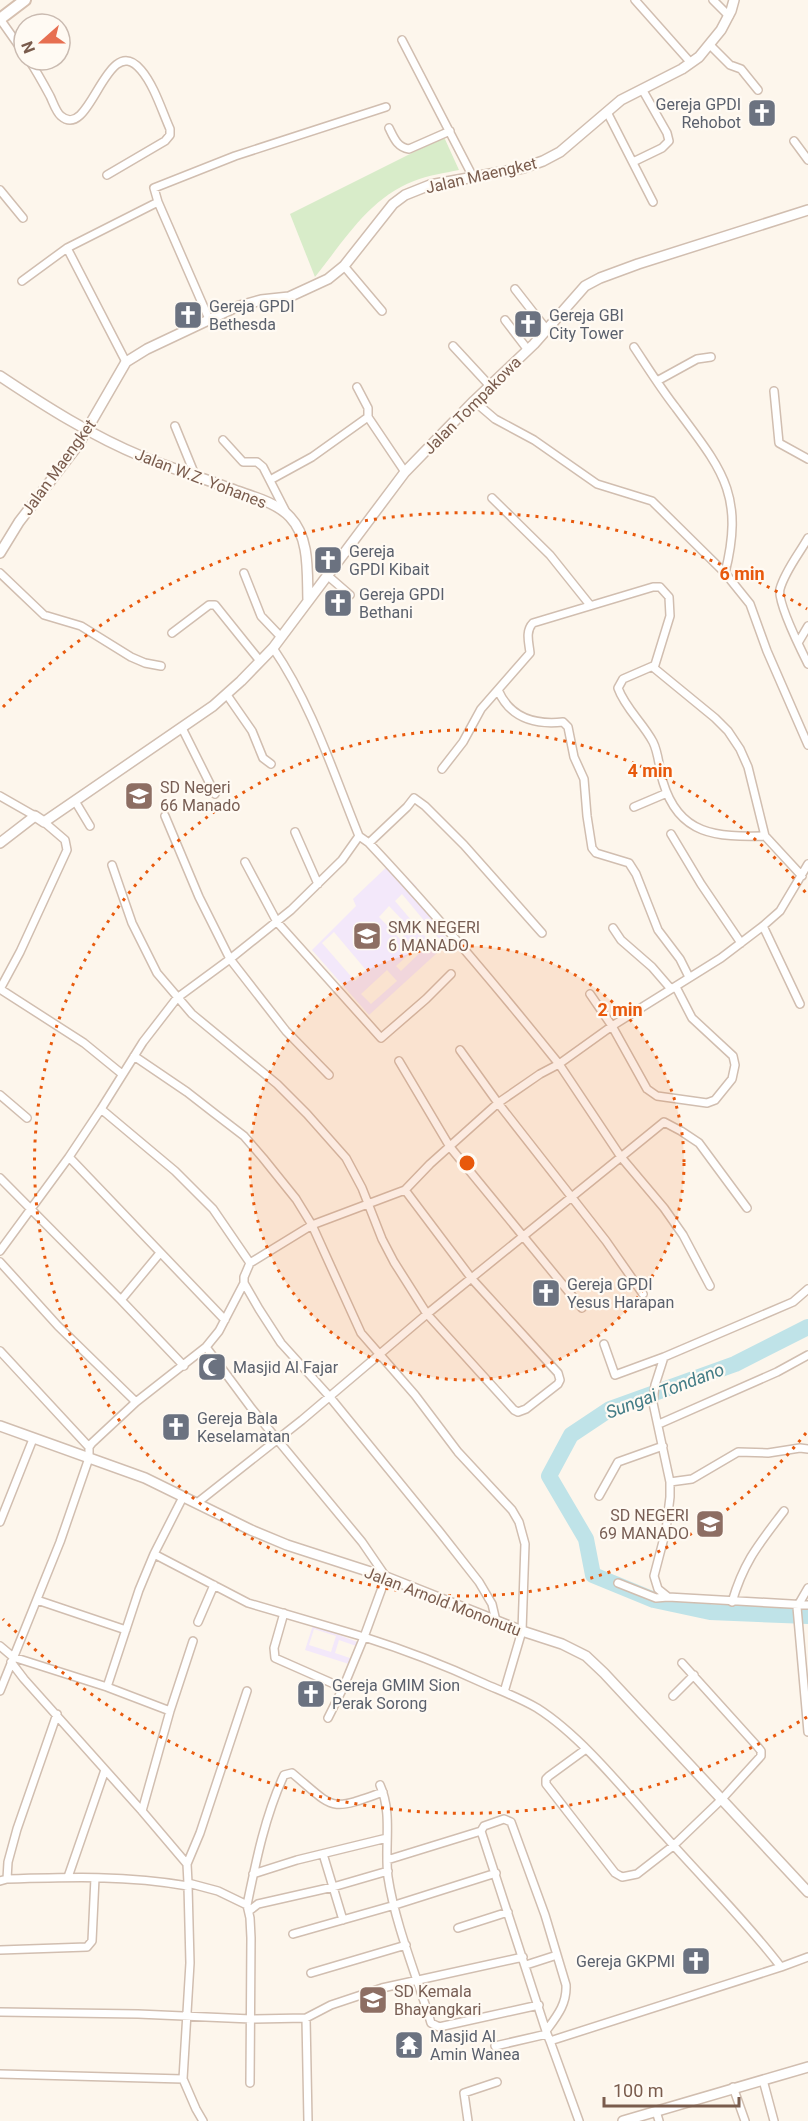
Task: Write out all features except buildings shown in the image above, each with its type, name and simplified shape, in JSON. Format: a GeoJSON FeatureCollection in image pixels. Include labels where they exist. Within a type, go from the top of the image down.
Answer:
{"type":"FeatureCollection","features":[{"type":"Feature","properties":{"kind":"main road"},"geometry":{"type":"LineString","coordinates":[[0,19],[25,0]]}},
{"type":"Feature","properties":{"kind":"street"},"geometry":{"type":"LineString","coordinates":[[634,0],[691,63]]}},
{"type":"Feature","properties":{"kind":"street"},"geometry":{"type":"LineString","coordinates":[[713,0],[729,16]]}},
{"type":"Feature","properties":{"kind":"street","name":"Jalan Maengket"},"geometry":{"type":"LineString","coordinates":[[0,553],[19,522],[88,430],[126,362],[208,319],[244,304],[298,294],[328,279],[344,266],[398,199],[430,185],[523,168],[560,152],[621,100],[691,63],[710,45],[729,16],[734,0]]}},
{"type":"Feature","properties":{"kind":"street"},"geometry":{"type":"LineString","coordinates":[[0,19],[12,36]]}},
{"type":"Feature","properties":{"kind":"street"},"geometry":{"type":"LineString","coordinates":[[402,40],[473,177]]}},
{"type":"Feature","properties":{"kind":"street"},"geometry":{"type":"LineString","coordinates":[[710,45],[730,65],[741,69],[758,90]]}},
{"type":"Feature","properties":{"kind":"street"},"geometry":{"type":"LineString","coordinates":[[37,72],[60,116],[68,119],[77,117],[87,108],[114,65],[130,62],[144,74],[170,129],[170,135],[165,141],[107,176]]}},
{"type":"Feature","properties":{"kind":"street"},"geometry":{"type":"LineString","coordinates":[[633,162],[662,148],[669,141],[667,133],[642,89]]}},
{"type":"Feature","properties":{"kind":"street"},"geometry":{"type":"LineString","coordinates":[[208,319],[158,202],[154,190],[156,187],[235,156],[386,107]]}},
{"type":"Feature","properties":{"kind":"street"},"geometry":{"type":"LineString","coordinates":[[607,112],[653,202]]}},
{"type":"Feature","properties":{"kind":"street"},"geometry":{"type":"LineString","coordinates":[[389,128],[395,142],[409,149],[450,131]]}},
{"type":"Feature","properties":{"kind":"street"},"geometry":{"type":"LineString","coordinates":[[794,141],[808,160]]}},
{"type":"Feature","properties":{"kind":"street"},"geometry":{"type":"LineString","coordinates":[[0,190],[23,218]]}},
{"type":"Feature","properties":{"kind":"street"},"geometry":{"type":"LineString","coordinates":[[22,281],[68,248],[158,202]]}},
{"type":"Feature","properties":{"kind":"street","name":"Jalan Tompakowa"},"geometry":{"type":"LineString","coordinates":[[308,600],[405,472],[474,401],[528,350],[583,288],[600,278],[807,212]]}},
{"type":"Feature","properties":{"kind":"street"},"geometry":{"type":"LineString","coordinates":[[68,248],[126,362]]}},
{"type":"Feature","properties":{"kind":"street"},"geometry":{"type":"LineString","coordinates":[[344,266],[382,311]]}},
{"type":"Feature","properties":{"kind":"street"},"geometry":{"type":"LineString","coordinates":[[515,289],[547,330]]}},
{"type":"Feature","properties":{"kind":"street"},"geometry":{"type":"LineString","coordinates":[[505,320],[528,350]]}},
{"type":"Feature","properties":{"kind":"street"},"geometry":{"type":"LineString","coordinates":[[453,346],[490,386]]}},
{"type":"Feature","properties":{"kind":"street"},"geometry":{"type":"LineString","coordinates":[[634,347],[710,454],[726,485],[733,527],[731,550],[725,573]]}},
{"type":"Feature","properties":{"kind":"street"},"geometry":{"type":"LineString","coordinates":[[657,381],[697,359],[711,357]]}},
{"type":"Feature","properties":{"kind":"street","name":"Jalan W.Z. Yohanes"},"geometry":{"type":"LineString","coordinates":[[0,376],[88,430],[143,457],[258,499],[287,514],[303,539],[308,600]]}},
{"type":"Feature","properties":{"kind":"street"},"geometry":{"type":"LineString","coordinates":[[357,387],[368,408],[368,417],[405,472]]}},
{"type":"Feature","properties":{"kind":"street"},"geometry":{"type":"LineString","coordinates":[[774,391],[779,443],[808,459]]}},
{"type":"Feature","properties":{"kind":"street"},"geometry":{"type":"LineString","coordinates":[[474,401],[495,419],[534,440],[597,484],[652,501],[725,573],[750,604],[767,651],[808,744]]}},
{"type":"Feature","properties":{"kind":"street"},"geometry":{"type":"LineString","coordinates":[[270,480],[312,457],[368,417]]}},
{"type":"Feature","properties":{"kind":"street"},"geometry":{"type":"LineString","coordinates":[[175,426],[195,475]]}},
{"type":"Feature","properties":{"kind":"street"},"geometry":{"type":"LineString","coordinates":[[223,440],[243,462],[260,464],[287,514]]}},
{"type":"Feature","properties":{"kind":"street"},"geometry":{"type":"LineString","coordinates":[[492,498],[550,555],[590,605]]}},
{"type":"Feature","properties":{"kind":"street"},"geometry":{"type":"LineString","coordinates":[[808,538],[780,592],[808,664]]}},
{"type":"Feature","properties":{"kind":"street"},"geometry":{"type":"LineString","coordinates":[[0,573],[44,615],[81,626],[131,657],[160,666]]}},
{"type":"Feature","properties":{"kind":"street"},"geometry":{"type":"LineString","coordinates":[[244,573],[262,619],[281,637]]}},
{"type":"Feature","properties":{"kind":"street"},"geometry":{"type":"LineString","coordinates":[[327,575],[350,595]]}},
{"type":"Feature","properties":{"kind":"street"},"geometry":{"type":"LineString","coordinates":[[442,769],[463,742],[482,709],[530,653],[529,627],[533,623],[653,587],[664,589],[670,600],[669,616],[653,666],[623,679],[618,688],[652,740],[667,793],[678,813],[696,828],[705,832],[727,837],[765,836]]}},
{"type":"Feature","properties":{"kind":"street"},"geometry":{"type":"LineString","coordinates":[[44,822],[182,728],[227,694],[273,648],[308,600]]}},
{"type":"Feature","properties":{"kind":"street"},"geometry":{"type":"LineString","coordinates":[[172,633],[209,605],[215,605],[260,661]]}},
{"type":"Feature","properties":{"kind":"street"},"geometry":{"type":"LineString","coordinates":[[798,643],[808,626]]}},
{"type":"Feature","properties":{"kind":"street"},"geometry":{"type":"LineString","coordinates":[[273,648],[313,720],[359,836],[369,843],[427,905],[475,960],[559,1064],[621,1157],[664,1208],[683,1235],[710,1286]]}},
{"type":"Feature","properties":{"kind":"street"},"geometry":{"type":"LineString","coordinates":[[653,666],[658,674],[715,718],[728,731],[740,749],[748,768],[765,836],[802,876]]}},
{"type":"Feature","properties":{"kind":"street"},"geometry":{"type":"LineString","coordinates":[[498,690],[508,708],[522,717],[541,723],[564,722],[568,727],[574,757],[584,779],[586,816],[592,848],[596,853],[629,863],[658,930],[680,959],[689,977]]}},
{"type":"Feature","properties":{"kind":"street"},"geometry":{"type":"LineString","coordinates":[[227,694],[252,731],[263,758],[271,764]]}},
{"type":"Feature","properties":{"kind":"street"},"geometry":{"type":"LineString","coordinates":[[182,728],[215,794]]}},
{"type":"Feature","properties":{"kind":"street"},"geometry":{"type":"LineString","coordinates":[[634,807],[667,793]]}},
{"type":"Feature","properties":{"kind":"street"},"geometry":{"type":"LineString","coordinates":[[0,796],[44,822],[65,840],[67,850],[20,952],[0,989],[84,1043],[122,1074]]}},
{"type":"Feature","properties":{"kind":"street"},"geometry":{"type":"LineString","coordinates":[[369,843],[414,798],[464,845],[542,933]]}},
{"type":"Feature","properties":{"kind":"street"},"geometry":{"type":"LineString","coordinates":[[75,801],[90,826]]}},
{"type":"Feature","properties":{"kind":"street"},"geometry":{"type":"LineString","coordinates":[[0,843],[35,816]]}},
{"type":"Feature","properties":{"kind":"street"},"geometry":{"type":"LineString","coordinates":[[165,816],[199,897],[230,959],[286,1031],[329,1075]]}},
{"type":"Feature","properties":{"kind":"street"},"geometry":{"type":"LineString","coordinates":[[295,832],[318,884]]}},
{"type":"Feature","properties":{"kind":"street"},"geometry":{"type":"LineString","coordinates":[[671,834],[741,943]]}},
{"type":"Feature","properties":{"kind":"street"},"geometry":{"type":"LineString","coordinates":[[0,1251],[69,1157],[134,1056],[177,998],[277,922],[346,855],[359,836]]}},
{"type":"Feature","properties":{"kind":"street"},"geometry":{"type":"LineString","coordinates":[[245,862],[277,922],[381,1038],[451,974]]}},
{"type":"Feature","properties":{"kind":"street"},"geometry":{"type":"LineString","coordinates":[[0,1691],[60,1542],[89,1458],[89,1447],[95,1438],[136,1402],[206,1347],[225,1320],[244,1283],[250,1263],[312,1225],[368,1202],[405,1190],[498,1103],[540,1074],[559,1064],[612,1026],[721,958],[763,927],[780,911],[808,864]]}},
{"type":"Feature","properties":{"kind":"street"},"geometry":{"type":"LineString","coordinates":[[111,865],[145,951],[157,973],[192,1014],[277,1084],[346,1158],[394,1262],[427,1314],[516,1412],[526,1409],[547,1394],[560,1380],[558,1373],[472,1279],[405,1190]]}},
{"type":"Feature","properties":{"kind":"street"},"geometry":{"type":"LineString","coordinates":[[763,927],[800,1004]]}},
{"type":"Feature","properties":{"kind":"street"},"geometry":{"type":"LineString","coordinates":[[590,994],[612,1026],[647,1089],[653,1095],[707,1103],[715,1100],[732,1079],[735,1065],[733,1056],[693,1018],[674,988],[621,940],[613,928]]}},
{"type":"Feature","properties":{"kind":"street"},"geometry":{"type":"LineString","coordinates":[[460,1050],[498,1103],[606,1241],[643,1294]]}},
{"type":"Feature","properties":{"kind":"street"},"geometry":{"type":"LineString","coordinates":[[134,1056],[187,1092],[244,1136],[283,1183],[312,1225],[361,1333],[416,1395],[458,1452],[512,1510],[519,1522],[525,1544],[522,1631],[504,1692]]}},
{"type":"Feature","properties":{"kind":"street"},"geometry":{"type":"LineString","coordinates":[[399,1061],[450,1147],[582,1308]]}},
{"type":"Feature","properties":{"kind":"street"},"geometry":{"type":"LineString","coordinates":[[0,1095],[27,1118]]}},
{"type":"Feature","properties":{"kind":"street"},"geometry":{"type":"LineString","coordinates":[[100,1108],[175,1171],[213,1209],[250,1263]]}},
{"type":"Feature","properties":{"kind":"street"},"geometry":{"type":"LineString","coordinates":[[197,1503],[664,1122],[699,1143],[747,1208]]}},
{"type":"Feature","properties":{"kind":"street"},"geometry":{"type":"LineString","coordinates":[[69,1157],[225,1320]]}},
{"type":"Feature","properties":{"kind":"street"},"geometry":{"type":"LineString","coordinates":[[0,1178],[184,1366]]}},
{"type":"Feature","properties":{"kind":"street"},"geometry":{"type":"LineString","coordinates":[[121,1300],[160,1253]]}},
{"type":"Feature","properties":{"kind":"street"},"geometry":{"type":"LineString","coordinates":[[0,1262],[58,1326],[136,1402]]}},
{"type":"Feature","properties":{"kind":"street"},"geometry":{"type":"LineString","coordinates":[[244,1283],[281,1343],[329,1396],[479,1582],[492,1604],[496,1620]]}},
{"type":"Feature","properties":{"kind":"street"},"geometry":{"type":"LineString","coordinates":[[603,1344],[615,1375],[664,1358],[793,1302],[808,1289]]}},
{"type":"Feature","properties":{"kind":"street"},"geometry":{"type":"LineString","coordinates":[[206,1347],[277,1440],[362,1542],[386,1576],[364,1637],[328,1718]]}},
{"type":"Feature","properties":{"kind":"street"},"geometry":{"type":"LineString","coordinates":[[0,1351],[89,1447]]}},
{"type":"Feature","properties":{"kind":"street"},"geometry":{"type":"LineString","coordinates":[[659,1424],[777,1372],[808,1355]]}},
{"type":"Feature","properties":{"kind":"street"},"geometry":{"type":"LineString","coordinates":[[664,1358],[655,1385],[653,1403],[670,1482],[666,1530],[654,1576],[658,1589],[668,1597]]}},
{"type":"Feature","properties":{"kind":"street","name":"Jalan Arnold Mononutu"},"geometry":{"type":"LineString","coordinates":[[0,1426],[145,1478],[250,1530],[287,1545],[386,1576],[522,1631],[562,1644],[595,1663],[808,1892]]}},
{"type":"Feature","properties":{"kind":"street"},"geometry":{"type":"LineString","coordinates":[[0,1522],[33,1439]]}},
{"type":"Feature","properties":{"kind":"street"},"geometry":{"type":"LineString","coordinates":[[599,1496],[618,1462],[663,1446]]}},
{"type":"Feature","properties":{"kind":"street"},"geometry":{"type":"LineString","coordinates":[[670,1482],[692,1479],[738,1452],[768,1453],[808,1449]]}},
{"type":"Feature","properties":{"kind":"street"},"geometry":{"type":"LineString","coordinates":[[107,1687],[139,1590],[154,1554],[183,1497]]}},
{"type":"Feature","properties":{"kind":"street"},"geometry":{"type":"LineString","coordinates":[[732,1602],[739,1578],[751,1554],[784,1511]]}},
{"type":"Feature","properties":{"kind":"street"},"geometry":{"type":"LineString","coordinates":[[154,1554],[248,1603],[427,1658],[504,1692],[543,1713],[586,1749],[764,1945],[781,1967]]}},
{"type":"Feature","properties":{"kind":"street"},"geometry":{"type":"LineString","coordinates":[[618,1583],[656,1598],[808,1605]]}},
{"type":"Feature","properties":{"kind":"street"},"geometry":{"type":"LineString","coordinates":[[198,1622],[214,1585]]}},
{"type":"Feature","properties":{"kind":"street"},"geometry":{"type":"LineString","coordinates":[[808,1588],[798,1606],[808,1732]]}},
{"type":"Feature","properties":{"kind":"street"},"geometry":{"type":"LineString","coordinates":[[37,1600],[126,1630]]}},
{"type":"Feature","properties":{"kind":"street"},"geometry":{"type":"LineString","coordinates":[[284,1613],[274,1648],[275,1658],[343,1688]]}},
{"type":"Feature","properties":{"kind":"street"},"geometry":{"type":"LineString","coordinates":[[142,1811],[170,1711],[193,1641]]}},
{"type":"Feature","properties":{"kind":"street"},"geometry":{"type":"LineString","coordinates":[[0,1646],[24,1679],[187,1864]]}},
{"type":"Feature","properties":{"kind":"street"},"geometry":{"type":"LineString","coordinates":[[12,1660],[107,1687],[170,1711]]}},
{"type":"Feature","properties":{"kind":"street"},"geometry":{"type":"LineString","coordinates":[[586,1749],[549,1776],[546,1784],[615,1873],[622,1877],[637,1874],[673,1846],[760,1760],[761,1751],[682,1663]]}},
{"type":"Feature","properties":{"kind":"street"},"geometry":{"type":"LineString","coordinates":[[673,1696],[694,1675]]}},
{"type":"Feature","properties":{"kind":"street"},"geometry":{"type":"LineString","coordinates":[[203,2121],[183,2079],[190,1963],[187,1864],[200,1833],[247,1691]]}},
{"type":"Feature","properties":{"kind":"street"},"geometry":{"type":"LineString","coordinates":[[57,1714],[17,1829],[4,1880],[68,1877],[147,1880],[218,1891],[248,1908]]}},
{"type":"Feature","properties":{"kind":"street"},"geometry":{"type":"LineString","coordinates":[[68,1877],[105,1770]]}},
{"type":"Feature","properties":{"kind":"street"},"geometry":{"type":"LineString","coordinates":[[250,2083],[248,1908],[253,1874],[276,1791],[284,1775],[292,1773],[326,1803],[338,1805],[353,1803],[381,1789],[387,1810],[387,1860],[395,1905],[430,2024],[439,2027],[539,2005]]}},
{"type":"Feature","properties":{"kind":"street"},"geometry":{"type":"LineString","coordinates":[[387,1860],[481,1831],[484,1826],[504,1820],[511,1822],[545,1915],[566,1985],[567,1997],[548,2035]]}},
{"type":"Feature","properties":{"kind":"street"},"geometry":{"type":"LineString","coordinates":[[481,1831],[548,2035],[579,2121]]}},
{"type":"Feature","properties":{"kind":"street"},"geometry":{"type":"LineString","coordinates":[[253,1874],[387,1838]]}},
{"type":"Feature","properties":{"kind":"street"},"geometry":{"type":"LineString","coordinates":[[323,1854],[343,1920]]}},
{"type":"Feature","properties":{"kind":"street"},"geometry":{"type":"LineString","coordinates":[[248,1908],[388,1871]]}},
{"type":"Feature","properties":{"kind":"street"},"geometry":{"type":"LineString","coordinates":[[293,1934],[496,1873]]}},
{"type":"Feature","properties":{"kind":"street"},"geometry":{"type":"LineString","coordinates":[[0,1950],[87,1947],[92,1941],[95,1878]]}},
{"type":"Feature","properties":{"kind":"street"},"geometry":{"type":"LineString","coordinates":[[458,1928],[508,1912]]}},
{"type":"Feature","properties":{"kind":"street"},"geometry":{"type":"LineString","coordinates":[[311,1973],[406,1945]]}},
{"type":"Feature","properties":{"kind":"street"},"geometry":{"type":"LineString","coordinates":[[526,1965],[557,1955]]}},
{"type":"Feature","properties":{"kind":"street"},"geometry":{"type":"LineString","coordinates":[[0,2012],[251,2019],[306,2018],[359,1995],[417,1979],[523,1957]]}},
{"type":"Feature","properties":{"kind":"street"},"geometry":{"type":"LineString","coordinates":[[495,2046],[548,2035],[781,1967],[808,1957]]}},
{"type":"Feature","properties":{"kind":"street"},"geometry":{"type":"LineString","coordinates":[[306,2018],[308,2121]]}},
{"type":"Feature","properties":{"kind":"street"},"geometry":{"type":"LineString","coordinates":[[623,2121],[657,2116],[733,2087],[808,2067]]}},
{"type":"Feature","properties":{"kind":"street"},"geometry":{"type":"LineString","coordinates":[[0,2074],[183,2079]]}},
{"type":"Feature","properties":{"kind":"street"},"geometry":{"type":"LineString","coordinates":[[763,2080],[774,2121]]}},
{"type":"Feature","properties":{"kind":"street"},"geometry":{"type":"LineString","coordinates":[[468,2121],[464,2093],[496,2082]]}},
{"type":"Feature","properties":{"kind":"street"},"geometry":{"type":"LineString","coordinates":[[733,2087],[745,2121]]}},
{"type":"Feature","properties":{"kind":"shaded area","name":"SMK NEGERI 6 MANADO"},"geometry":{"type":"Polygon","coordinates":[[[392,862],[417,887],[411,893],[449,942],[369,1015],[312,950],[356,906],[353,899],[392,862]],[[402,894],[395,901],[434,947],[441,941],[402,894]],[[389,906],[379,917],[400,939],[411,929],[389,906]],[[334,932],[322,943],[355,981],[366,970],[334,932]],[[422,942],[396,966],[401,971],[426,947],[422,942]],[[387,970],[361,994],[371,1004],[397,981],[387,970]]]}},
{"type":"Feature","properties":{"kind":"shaded area"},"geometry":{"type":"Polygon","coordinates":[[[313,1625],[360,1643],[352,1665],[305,1650],[313,1625]],[[314,1629],[309,1645],[331,1652],[336,1636],[314,1629]],[[339,1640],[335,1653],[353,1659],[356,1646],[339,1640]]]}},
{"type":"Feature","properties":{"kind":"green space"},"geometry":{"type":"Polygon","coordinates":[[[444,137],[459,170],[419,179],[384,198],[358,222],[315,277],[290,214],[444,137]]]}},
{"type":"Feature","properties":{"kind":"waterway","name":"Sungai Tondano"},"geometry":{"type":"LineString","coordinates":[[808,1327],[735,1364],[610,1409],[571,1435],[549,1476],[586,1539],[593,1575],[654,1600],[710,1612],[808,1616]]}},
{"type":"Feature","properties":{"kind":"place","name":"Gereja GPDI Rehobot"},"geometry":{"type":"Point","coordinates":[762,113]}},
{"type":"Feature","properties":{"kind":"place","name":"Gereja GPDI Bethesda"},"geometry":{"type":"Point","coordinates":[188,315]}},
{"type":"Feature","properties":{"kind":"place","name":"Gereja GBI City Tower"},"geometry":{"type":"Point","coordinates":[528,324]}},
{"type":"Feature","properties":{"kind":"place","name":"Gereja GPDI Kibait"},"geometry":{"type":"Point","coordinates":[328,560]}},
{"type":"Feature","properties":{"kind":"place","name":"Gereja GPDI Bethani"},"geometry":{"type":"Point","coordinates":[338,603]}},
{"type":"Feature","properties":{"kind":"place","name":"SD Negeri 66 Manado"},"geometry":{"type":"Point","coordinates":[139,796]}},
{"type":"Feature","properties":{"kind":"place","name":"SMK NEGERI 6 MANADO"},"geometry":{"type":"Point","coordinates":[367,936]}},
{"type":"Feature","properties":{"kind":"place","name":"Gereja GPDI Yesus Harapan"},"geometry":{"type":"Point","coordinates":[546,1293]}},
{"type":"Feature","properties":{"kind":"place","name":"Masjid Al Fajar"},"geometry":{"type":"Point","coordinates":[212,1367]}},
{"type":"Feature","properties":{"kind":"place","name":"Gereja Bala Keselamatan"},"geometry":{"type":"Point","coordinates":[176,1427]}},
{"type":"Feature","properties":{"kind":"place","name":"SD NEGERI 69 MANADO"},"geometry":{"type":"Point","coordinates":[710,1524]}},
{"type":"Feature","properties":{"kind":"place","name":"Gereja GMIM Sion Perak Sorong"},"geometry":{"type":"Point","coordinates":[311,1694]}},
{"type":"Feature","properties":{"kind":"place","name":"Gereja GKPMI"},"geometry":{"type":"Point","coordinates":[696,1961]}},
{"type":"Feature","properties":{"kind":"place","name":"SD Kemala Bhayangkari"},"geometry":{"type":"Point","coordinates":[373,2000]}},
{"type":"Feature","properties":{"kind":"place","name":"Masjid Al Amin Wanea"},"geometry":{"type":"Point","coordinates":[409,2045]}}]}
